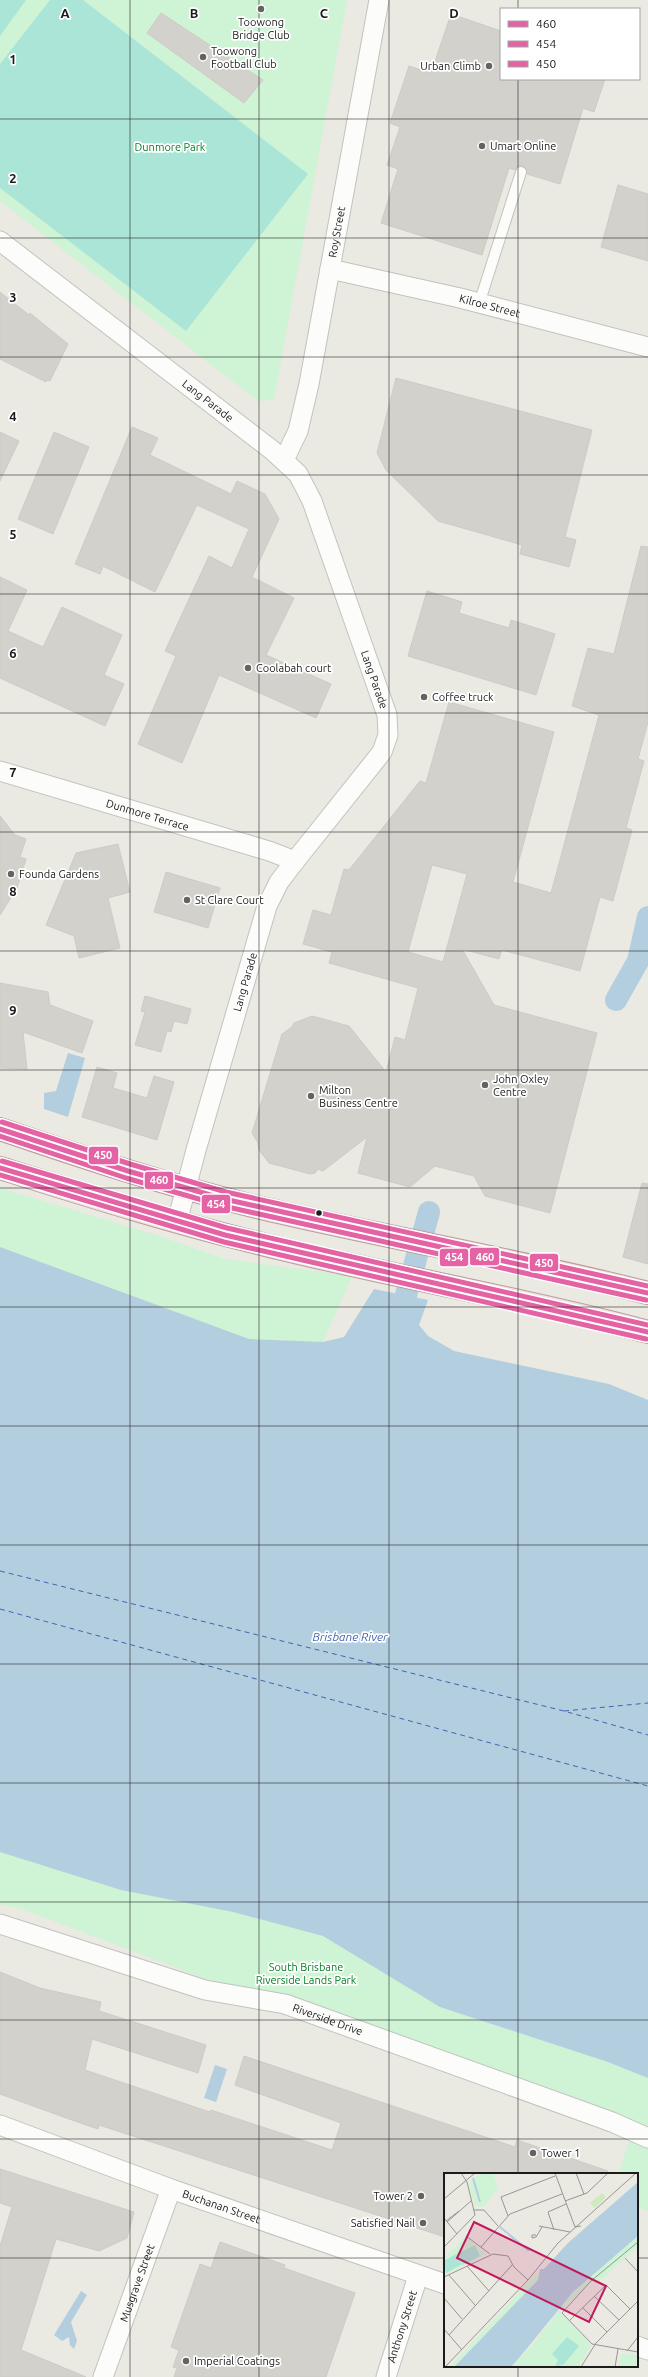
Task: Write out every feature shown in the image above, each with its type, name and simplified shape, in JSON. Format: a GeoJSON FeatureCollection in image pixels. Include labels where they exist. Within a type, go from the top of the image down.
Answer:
{"type":"FeatureCollection","features":[{"type":"Feature","properties":{"kind":"highway"},"geometry":{"type":"LineString","coordinates":[[0,1129],[186,1189],[396,1238],[569,1273],[648,1293]]}},
{"type":"Feature","properties":{"kind":"highway"},"geometry":{"type":"LineString","coordinates":[[0,1168],[135,1211],[259,1244],[588,1315],[648,1332]]}},
{"type":"Feature","properties":{"kind":"street","name":"Roy Street"},"geometry":{"type":"LineString","coordinates":[[284,460],[298,431],[309,384],[379,0]]}},
{"type":"Feature","properties":{"kind":"street","name":"Lang Parade"},"geometry":{"type":"LineString","coordinates":[[0,241],[284,460],[298,474],[312,500],[388,715],[388,726],[382,752],[295,860],[273,892],[267,906],[196,1150],[177,1222]]}},
{"type":"Feature","properties":{"kind":"street","name":"Kilroe Street"},"geometry":{"type":"LineString","coordinates":[[330,269],[479,304],[648,347]]}},
{"type":"Feature","properties":{"kind":"street","name":"Dunmore Terrace"},"geometry":{"type":"LineString","coordinates":[[0,771],[295,860]]}},
{"type":"Feature","properties":{"kind":"street","name":"Riverside Drive"},"geometry":{"type":"LineString","coordinates":[[0,1924],[205,1990],[285,2004],[612,2122],[648,2138]]}},
{"type":"Feature","properties":{"kind":"street","name":"Buchanan Street"},"geometry":{"type":"LineString","coordinates":[[0,2125],[171,2189],[418,2276],[444,2284]]}},
{"type":"Feature","properties":{"kind":"street","name":"Musgrave Street"},"geometry":{"type":"LineString","coordinates":[[103,2377],[171,2189]]}},
{"type":"Feature","properties":{"kind":"street","name":"Anthony Street"},"geometry":{"type":"LineString","coordinates":[[386,2377],[418,2276]]}},
{"type":"Feature","properties":{"kind":"street"},"geometry":{"type":"LineString","coordinates":[[638,2346],[648,2350]]}},
{"type":"Feature","properties":{"kind":"lane"},"geometry":{"type":"LineString","coordinates":[[479,304],[521,172]]}},
{"type":"Feature","properties":{"kind":"green space","name":"Dunmore Park"},"geometry":{"type":"Polygon","coordinates":[[[0,0],[347,0],[274,399],[258,401],[0,201],[0,0]]]}},
{"type":"Feature","properties":{"kind":"green space"},"geometry":{"type":"Polygon","coordinates":[[[0,0],[26,0],[0,36],[0,0]]]}},
{"type":"Feature","properties":{"kind":"green space"},"geometry":{"type":"Polygon","coordinates":[[[50,0],[83,0],[308,174],[186,331],[0,188],[0,64],[50,0]]]}},
{"type":"Feature","properties":{"kind":"green space"},"geometry":{"type":"Polygon","coordinates":[[[0,1188],[150,1233],[225,1259],[352,1276],[323,1342],[249,1339],[0,1247],[0,1188]]]}},
{"type":"Feature","properties":{"kind":"green space","name":"South Brisbane Riverside Lands Park"},"geometry":{"type":"Polygon","coordinates":[[[0,1852],[121,1890],[233,1912],[323,1936],[440,2007],[608,2062],[648,2078],[648,2211],[638,2207],[638,2173],[619,2173],[629,2140],[22,1909],[0,1904],[0,1852]]]}},
{"type":"Feature","properties":{"kind":"water"},"geometry":{"type":"Polygon","coordinates":[[[68,1053],[85,1058],[68,1117],[44,1109],[44,1093],[56,1091],[68,1053]]]}},
{"type":"Feature","properties":{"kind":"water","name":"Brisbane River"},"geometry":{"type":"Polygon","coordinates":[[[0,1247],[249,1339],[323,1342],[344,1337],[374,1289],[428,1300],[419,1325],[428,1336],[454,1351],[609,1384],[648,1400],[648,2078],[608,2062],[440,2007],[323,1936],[233,1912],[121,1890],[0,1852],[0,1247]]]}},
{"type":"Feature","properties":{"kind":"water"},"geometry":{"type":"Polygon","coordinates":[[[215,2065],[227,2069],[216,2102],[204,2098],[215,2065]]]}},
{"type":"Feature","properties":{"kind":"water"},"geometry":{"type":"Polygon","coordinates":[[[81,2291],[87,2295],[71,2322],[77,2341],[74,2349],[70,2345],[69,2337],[62,2341],[54,2335],[81,2291]]]}},
{"type":"Feature","properties":{"kind":"building","name":"Toowong Football Club"},"geometry":{"type":"Polygon","coordinates":[[[161,13],[263,80],[244,103],[147,33],[161,13]]]}},
{"type":"Feature","properties":{"kind":"building","name":"Umart Online"},"geometry":{"type":"Polygon","coordinates":[[[451,14],[500,31],[500,80],[605,80],[594,112],[583,108],[560,184],[527,174],[523,166],[519,166],[515,170],[509,168],[482,255],[381,223],[398,169],[387,165],[400,127],[390,123],[409,66],[431,73],[451,14]]]}},
{"type":"Feature","properties":{"kind":"building"},"geometry":{"type":"Polygon","coordinates":[[[618,185],[648,194],[648,261],[601,247],[618,185]]]}},
{"type":"Feature","properties":{"kind":"building"},"geometry":{"type":"Polygon","coordinates":[[[0,292],[29,315],[30,313],[68,344],[50,381],[47,380],[46,382],[0,359],[0,292]]]}},
{"type":"Feature","properties":{"kind":"building"},"geometry":{"type":"Polygon","coordinates":[[[396,378],[592,430],[565,537],[576,540],[569,567],[520,554],[522,545],[438,521],[386,470],[377,453],[396,378]]]}},
{"type":"Feature","properties":{"kind":"building"},"geometry":{"type":"Polygon","coordinates":[[[132,427],[158,438],[150,455],[231,494],[237,481],[265,494],[279,519],[252,577],[294,598],[266,655],[331,684],[316,718],[219,675],[182,763],[138,744],[176,656],[165,651],[209,556],[232,568],[249,529],[197,505],[155,592],[103,566],[100,574],[75,564],[132,427]]]}},
{"type":"Feature","properties":{"kind":"building"},"geometry":{"type":"Polygon","coordinates":[[[0,432],[19,441],[0,481],[0,432]]]}},
{"type":"Feature","properties":{"kind":"building"},"geometry":{"type":"Polygon","coordinates":[[[54,432],[89,447],[53,534],[18,519],[54,432]]]}},
{"type":"Feature","properties":{"kind":"building"},"geometry":{"type":"Polygon","coordinates":[[[641,546],[648,547],[648,722],[638,759],[644,761],[626,828],[632,830],[613,901],[600,897],[580,971],[502,950],[499,959],[462,949],[494,1005],[597,1033],[550,1213],[485,1196],[474,1176],[435,1166],[410,1187],[358,1173],[367,1137],[323,1171],[318,1169],[315,1173],[310,1174],[269,1163],[259,1150],[258,1143],[252,1133],[282,1034],[292,1027],[294,1023],[312,1016],[349,1026],[386,1072],[395,1037],[405,1040],[418,988],[329,963],[332,952],[303,944],[313,910],[331,915],[344,869],[349,870],[420,781],[426,783],[449,702],[554,732],[513,882],[551,893],[599,715],[572,706],[588,648],[614,654],[641,546]],[[432,865],[408,952],[443,962],[467,874],[432,865]]]}},
{"type":"Feature","properties":{"kind":"building"},"geometry":{"type":"Polygon","coordinates":[[[0,577],[27,590],[8,631],[43,647],[62,607],[122,635],[104,675],[124,684],[105,726],[0,678],[0,577]]]}},
{"type":"Feature","properties":{"kind":"building"},"geometry":{"type":"Polygon","coordinates":[[[427,591],[462,602],[459,613],[509,628],[511,620],[555,634],[536,695],[408,656],[427,591]]]}},
{"type":"Feature","properties":{"kind":"building","name":"Founda Gardens"},"geometry":{"type":"Polygon","coordinates":[[[0,816],[15,835],[26,839],[20,857],[26,859],[17,888],[0,915],[0,816]]]}},
{"type":"Feature","properties":{"kind":"building"},"geometry":{"type":"Polygon","coordinates":[[[118,844],[130,892],[108,898],[120,948],[79,958],[74,936],[46,925],[76,853],[118,844]]]}},
{"type":"Feature","properties":{"kind":"building","name":"St Clare Court"},"geometry":{"type":"Polygon","coordinates":[[[166,872],[220,888],[208,928],[154,912],[166,872]]]}},
{"type":"Feature","properties":{"kind":"building"},"geometry":{"type":"Polygon","coordinates":[[[0,983],[48,992],[50,1005],[93,1021],[82,1053],[23,1032],[27,1069],[0,1068],[0,983]]]}},
{"type":"Feature","properties":{"kind":"building"},"geometry":{"type":"Polygon","coordinates":[[[145,996],[191,1009],[187,1024],[174,1021],[171,1032],[167,1031],[161,1052],[135,1045],[145,1012],[141,1011],[145,996]]]}},
{"type":"Feature","properties":{"kind":"building"},"geometry":{"type":"Polygon","coordinates":[[[97,1067],[117,1073],[113,1088],[147,1098],[154,1076],[174,1082],[157,1140],[82,1117],[97,1067]]]}},
{"type":"Feature","properties":{"kind":"building"},"geometry":{"type":"Polygon","coordinates":[[[642,1183],[648,1184],[648,1264],[623,1257],[642,1183]]]}},
{"type":"Feature","properties":{"kind":"building"},"geometry":{"type":"Polygon","coordinates":[[[0,1972],[40,1988],[101,2002],[99,2011],[206,2045],[198,2073],[92,2039],[85,2070],[210,2112],[211,2110],[332,2150],[341,2123],[235,2085],[244,2056],[515,2147],[517,2140],[608,2171],[607,2173],[444,2173],[444,2237],[99,2125],[98,2129],[0,2094],[0,1972]]]}},
{"type":"Feature","properties":{"kind":"building"},"geometry":{"type":"Polygon","coordinates":[[[0,2169],[134,2212],[127,2238],[99,2251],[56,2239],[21,2350],[86,2377],[0,2377],[0,2246],[12,2207],[0,2203],[0,2169]]]}},
{"type":"Feature","properties":{"kind":"building"},"geometry":{"type":"Polygon","coordinates":[[[220,2242],[285,2265],[284,2268],[355,2293],[326,2377],[174,2377],[177,2368],[173,2367],[179,2350],[171,2347],[200,2264],[211,2268],[220,2242]]]}},
{"type":"Feature","properties":{"kind":"waterway"},"geometry":{"type":"LineString","coordinates":[[616,1000],[638,961],[648,917]]}},
{"type":"Feature","properties":{"kind":"waterway"},"geometry":{"type":"LineString","coordinates":[[406,1295],[429,1212]]}},
{"type":"Feature","properties":{"kind":"ferry route"},"geometry":{"type":"LineString","coordinates":[[0,1571],[564,1711],[648,1735]]}},
{"type":"Feature","properties":{"kind":"ferry route"},"geometry":{"type":"LineString","coordinates":[[0,1609],[648,1786]]}},
{"type":"Feature","properties":{"kind":"ferry route"},"geometry":{"type":"LineString","coordinates":[[564,1711],[648,1703]]}},
{"type":"Feature","properties":{"kind":"transit line","name":"450"},"geometry":{"type":"LineString","coordinates":[[2,1122],[130,1164],[226,1192],[648,1286]]}},
{"type":"Feature","properties":{"kind":"transit line","name":"460"},"geometry":{"type":"LineString","coordinates":[[0,1129],[128,1171],[224,1199],[648,1293]]}},
{"type":"Feature","properties":{"kind":"transit line","name":"454"},"geometry":{"type":"LineString","coordinates":[[0,1136],[126,1178],[223,1206],[646,1300]]}},
{"type":"Feature","properties":{"kind":"transit line","name":"450"},"geometry":{"type":"LineString","coordinates":[[2,1161],[227,1228],[648,1325]]}},
{"type":"Feature","properties":{"kind":"transit line","name":"460"},"geometry":{"type":"LineString","coordinates":[[0,1168],[225,1235],[648,1332]]}},
{"type":"Feature","properties":{"kind":"transit line","name":"454"},"geometry":{"type":"LineString","coordinates":[[0,1175],[224,1242],[646,1339]]}},
{"type":"Feature","properties":{"kind":"place","name":"Toowong Bridge Club"},"geometry":{"type":"Point","coordinates":[261,9]}},
{"type":"Feature","properties":{"kind":"place","name":"Toowong Football Club"},"geometry":{"type":"Point","coordinates":[203,57]}},
{"type":"Feature","properties":{"kind":"place","name":"Urban Climb"},"geometry":{"type":"Point","coordinates":[489,66]}},
{"type":"Feature","properties":{"kind":"place","name":"Umart Online"},"geometry":{"type":"Point","coordinates":[482,146]}},
{"type":"Feature","properties":{"kind":"place","name":"Coolabah court"},"geometry":{"type":"Point","coordinates":[248,668]}},
{"type":"Feature","properties":{"kind":"place","name":"Coffee truck"},"geometry":{"type":"Point","coordinates":[424,697]}},
{"type":"Feature","properties":{"kind":"place","name":"Founda Gardens"},"geometry":{"type":"Point","coordinates":[11,874]}},
{"type":"Feature","properties":{"kind":"place","name":"St Clare Court"},"geometry":{"type":"Point","coordinates":[187,900]}},
{"type":"Feature","properties":{"kind":"place","name":"John Oxley Centre"},"geometry":{"type":"Point","coordinates":[485,1085]}},
{"type":"Feature","properties":{"kind":"place","name":"Milton Business Centre"},"geometry":{"type":"Point","coordinates":[311,1096]}},
{"type":"Feature","properties":{"kind":"place","name":"Tower 1"},"geometry":{"type":"Point","coordinates":[533,2153]}},
{"type":"Feature","properties":{"kind":"place","name":"Tower 2"},"geometry":{"type":"Point","coordinates":[421,2196]}},
{"type":"Feature","properties":{"kind":"place","name":"Satisfied Nail"},"geometry":{"type":"Point","coordinates":[423,2223]}},
{"type":"Feature","properties":{"kind":"place","name":"Imperial Coatings"},"geometry":{"type":"Point","coordinates":[186,2361]}}]}
